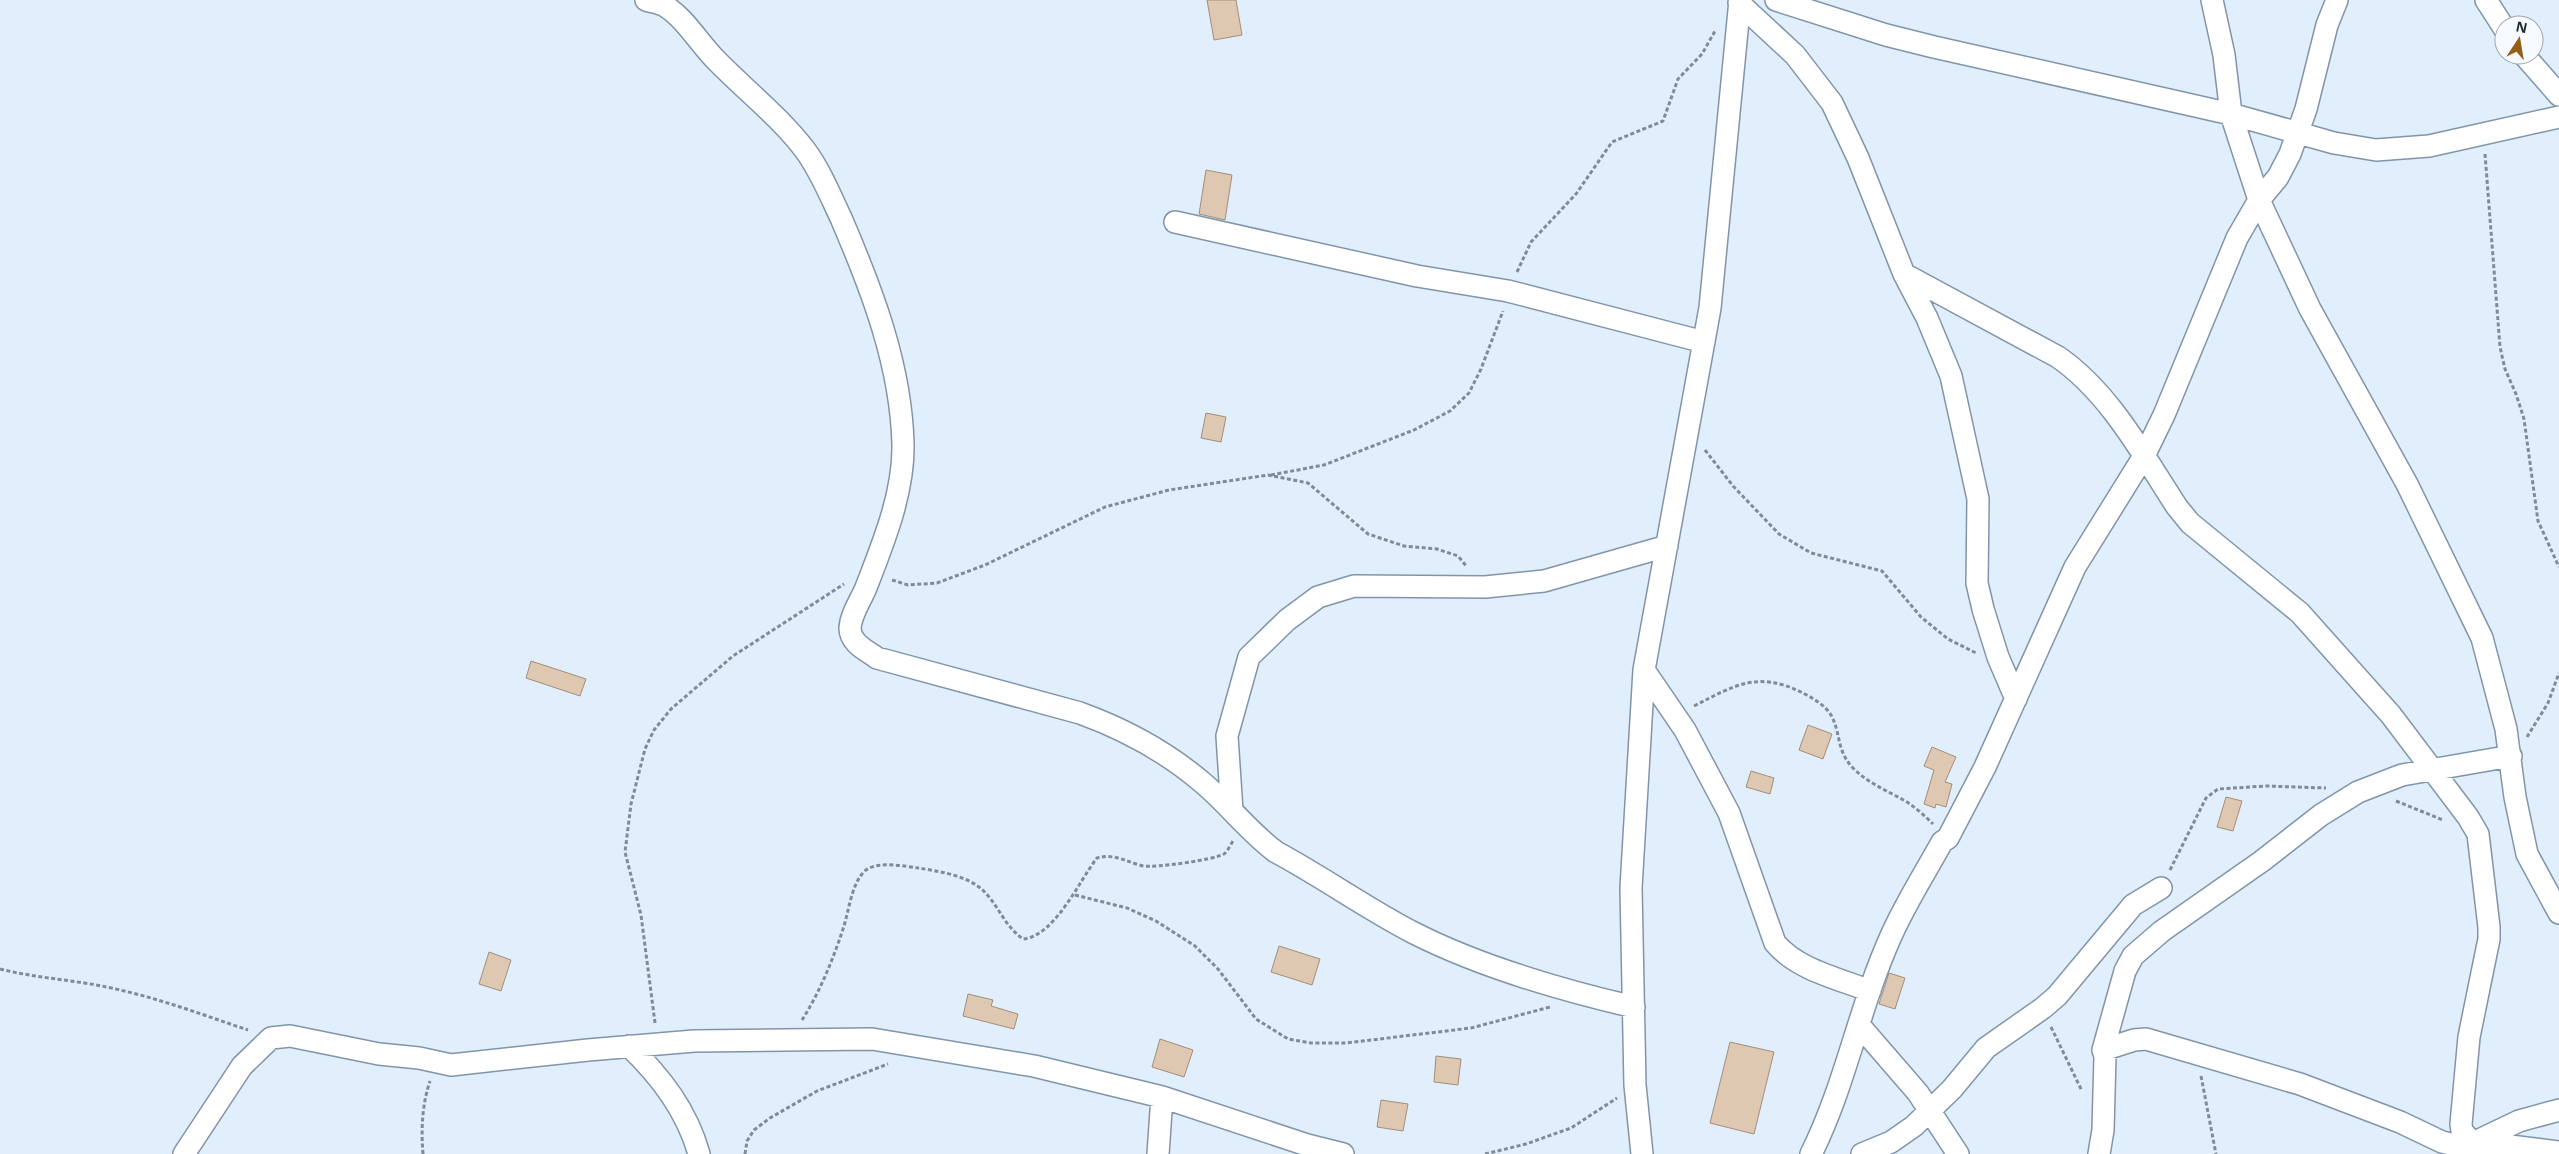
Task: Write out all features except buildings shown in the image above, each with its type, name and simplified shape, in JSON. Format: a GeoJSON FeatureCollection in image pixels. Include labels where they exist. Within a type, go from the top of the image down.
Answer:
{"type":"FeatureCollection","features":[{"type":"Feature","properties":{"kind":"street"},"geometry":{"type":"LineString","coordinates":[[646,0],[665,6],[714,59],[780,120],[806,152],[827,188],[856,253],[892,355],[902,412],[903,454],[900,478],[890,522],[872,573],[852,616],[850,629],[855,642],[877,658],[1080,713],[1109,724],[1169,757],[1203,783],[1260,840],[1276,852],[1414,933],[1494,966],[1595,998],[1634,1007]]}},
{"type":"Feature","properties":{"kind":"street"},"geometry":{"type":"LineString","coordinates":[[1776,0],[1886,35],[2231,114],[2334,143],[2376,150],[2429,146],[2484,136],[2559,118]]}},
{"type":"Feature","properties":{"kind":"street"},"geometry":{"type":"LineString","coordinates":[[2212,0],[2224,55],[2231,114],[2259,200],[2310,309],[2407,484],[2482,638],[2494,677],[2512,756],[2515,797],[2527,854],[2559,913]]}},
{"type":"Feature","properties":{"kind":"street"},"geometry":{"type":"LineString","coordinates":[[1811,1154],[1832,1104],[1891,935],[1942,842],[1948,838],[1985,767],[2076,567],[2144,456],[2207,314],[2237,238],[2259,200],[2278,176],[2290,154],[2312,88],[2327,25],[2337,0]]}},
{"type":"Feature","properties":{"kind":"street"},"geometry":{"type":"LineString","coordinates":[[2486,0],[2496,15]]}},
{"type":"Feature","properties":{"kind":"street"},"geometry":{"type":"LineString","coordinates":[[1740,1],[1795,55],[1832,103],[1858,158],[1904,274],[1927,318],[1951,376],[1978,499],[1977,583],[1998,657],[2016,698]]}},
{"type":"Feature","properties":{"kind":"street"},"geometry":{"type":"LineString","coordinates":[[1642,1154],[1635,1085],[1631,888],[1644,670],[1710,308],[1740,1]]}},
{"type":"Feature","properties":{"kind":"street"},"geometry":{"type":"LineString","coordinates":[[2533,65],[2559,95]]}},
{"type":"Feature","properties":{"kind":"street"},"geometry":{"type":"LineString","coordinates":[[1175,222],[1407,274],[1508,291],[1704,342]]}},
{"type":"Feature","properties":{"kind":"street"},"geometry":{"type":"LineString","coordinates":[[1904,274],[2058,357],[2079,372],[2096,389],[2190,523],[2300,612],[2392,715],[2430,769],[2468,816],[2478,834],[2490,927],[2488,948],[2469,1037],[2461,1124],[2468,1145]]}},
{"type":"Feature","properties":{"kind":"street"},"geometry":{"type":"LineString","coordinates":[[1236,815],[1227,736],[1236,695],[1248,657],[1288,620],[1318,597],[1354,586],[1485,587],[1544,581],[1667,546]]}},
{"type":"Feature","properties":{"kind":"street"},"geometry":{"type":"LineString","coordinates":[[1644,670],[1701,756],[1729,813],[1775,943],[1783,953],[1804,966],[1870,991]]}},
{"type":"Feature","properties":{"kind":"street"},"geometry":{"type":"LineString","coordinates":[[2100,1154],[2105,1056],[2103,1050],[2125,971],[2133,956],[2162,931],[2262,861],[2321,815],[2358,792],[2402,775],[2512,756]]}},
{"type":"Feature","properties":{"kind":"street"},"geometry":{"type":"LineString","coordinates":[[1862,1154],[1890,1142],[1914,1126],[1929,1109],[1952,1089],[1986,1048],[2043,1008],[2079,971],[2133,905],[2161,888]]}},
{"type":"Feature","properties":{"kind":"street"},"geometry":{"type":"LineString","coordinates":[[1860,1026],[1929,1109],[1958,1154]]}},
{"type":"Feature","properties":{"kind":"street"},"geometry":{"type":"LineString","coordinates":[[184,1154],[242,1066],[271,1038],[290,1036],[380,1054],[419,1058],[440,1064],[480,1063],[658,1044],[791,1038],[872,1039],[1034,1066],[1162,1097],[1307,1145],[1343,1154]]}},
{"type":"Feature","properties":{"kind":"street"},"geometry":{"type":"LineString","coordinates":[[2103,1050],[2134,1040],[2146,1039],[2300,1084],[2400,1122],[2442,1142],[2510,1146],[2559,1152]]}},
{"type":"Feature","properties":{"kind":"street"},"geometry":{"type":"LineString","coordinates":[[629,1046],[646,1063],[678,1106],[689,1123],[699,1154]]}},
{"type":"Feature","properties":{"kind":"street"},"geometry":{"type":"LineString","coordinates":[[1158,1154],[1162,1097]]}},
{"type":"Feature","properties":{"kind":"street"},"geometry":{"type":"LineString","coordinates":[[2434,1154],[2468,1145],[2519,1121],[2559,1110]]}},
{"type":"Feature","properties":{"kind":"path"},"geometry":{"type":"LineString","coordinates":[[658,1044],[641,914],[625,852],[630,804],[645,749],[654,730],[671,709],[734,656],[848,582],[872,573],[908,585],[937,583],[985,564],[1105,508],[1169,490],[1324,466],[1414,430],[1450,411],[1469,393],[1481,369],[1496,334],[1508,291],[1531,242],[1576,194],[1612,142],[1663,121],[1678,79],[1702,54],[1717,26]]}},
{"type":"Feature","properties":{"kind":"path"},"geometry":{"type":"LineString","coordinates":[[2484,136],[2500,347],[2505,368],[2524,419],[2538,522],[2559,567]]}},
{"type":"Feature","properties":{"kind":"path"},"geometry":{"type":"LineString","coordinates":[[1688,429],[1733,486],[1779,534],[1811,553],[1882,571],[1921,617],[1948,639],[1976,653],[1998,657]]}},
{"type":"Feature","properties":{"kind":"path"},"geometry":{"type":"LineString","coordinates":[[1268,475],[1308,483],[1368,534],[1404,546],[1437,549],[1458,556],[1485,587]]}},
{"type":"Feature","properties":{"kind":"path"},"geometry":{"type":"LineString","coordinates":[[2512,756],[2539,721],[2559,674]]}},
{"type":"Feature","properties":{"kind":"path"},"geometry":{"type":"LineString","coordinates":[[1676,716],[1713,696],[1745,684],[1766,680],[1787,685],[1813,698],[1830,714],[1838,742],[1843,754],[1852,767],[1868,780],[1908,802],[1948,838]]}},
{"type":"Feature","properties":{"kind":"path"},"geometry":{"type":"LineString","coordinates":[[2161,888],[2206,798],[2218,789],[2313,786],[2358,792]]}},
{"type":"Feature","properties":{"kind":"path"},"geometry":{"type":"LineString","coordinates":[[791,1038],[808,1011],[824,975],[844,927],[858,883],[864,872],[871,867],[883,865],[913,867],[959,877],[978,887],[989,897],[1010,929],[1023,939],[1032,938],[1074,896],[1097,858],[1106,856],[1143,866],[1164,866],[1225,853],[1233,840],[1236,815]]}},
{"type":"Feature","properties":{"kind":"path"},"geometry":{"type":"LineString","coordinates":[[1074,896],[1127,908],[1156,921],[1194,946],[1218,970],[1256,1019],[1288,1039],[1311,1043],[1346,1042],[1471,1028],[1556,1006]]}},
{"type":"Feature","properties":{"kind":"path"},"geometry":{"type":"LineString","coordinates":[[0,969],[31,977],[77,980],[122,990],[271,1038]]}},
{"type":"Feature","properties":{"kind":"path"},"geometry":{"type":"LineString","coordinates":[[2043,1008],[2066,1061],[2090,1105],[2103,1123]]}},
{"type":"Feature","properties":{"kind":"path"},"geometry":{"type":"LineString","coordinates":[[2198,1053],[2216,1154]]}},
{"type":"Feature","properties":{"kind":"path"},"geometry":{"type":"LineString","coordinates":[[745,1154],[747,1141],[754,1130],[791,1105],[817,1091],[893,1062]]}},
{"type":"Feature","properties":{"kind":"path"},"geometry":{"type":"LineString","coordinates":[[423,1154],[422,1121],[424,1098],[440,1064]]}},
{"type":"Feature","properties":{"kind":"path"},"geometry":{"type":"LineString","coordinates":[[1485,1154],[1526,1144],[1571,1128],[1635,1085]]}}]}
